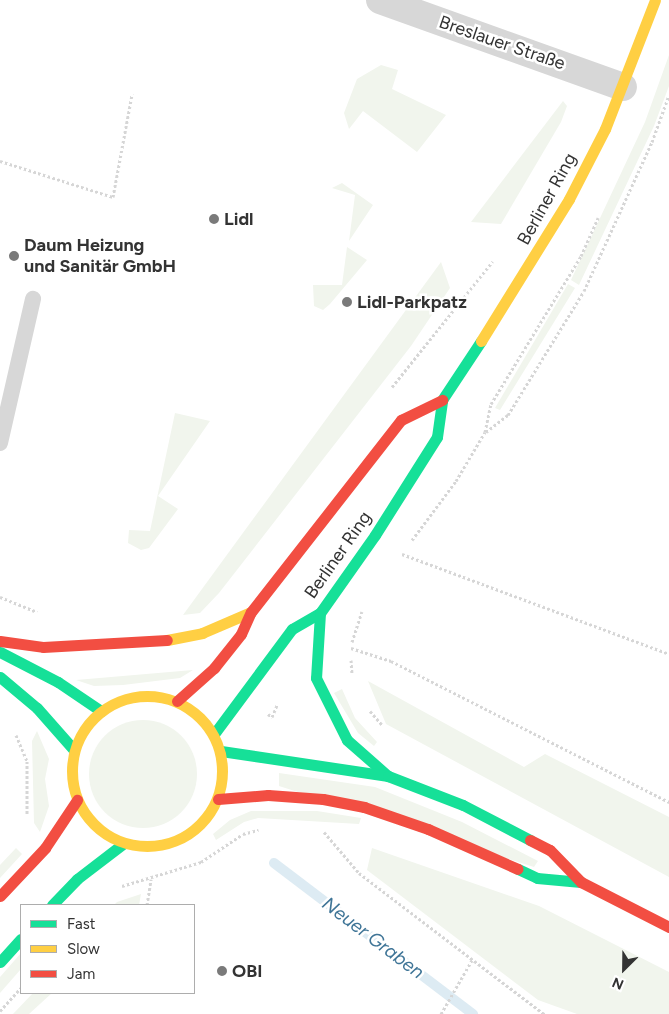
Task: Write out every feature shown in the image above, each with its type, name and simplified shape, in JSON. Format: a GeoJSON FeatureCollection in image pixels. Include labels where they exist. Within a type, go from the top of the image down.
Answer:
{"type":"FeatureCollection","features":[{"type":"Feature","properties":{"kind":"main road","name":"Berliner Ring"},"geometry":{"type":"LineString","coordinates":[[214,734],[292,630],[320,613],[375,535],[436,437],[442,400],[518,285],[569,199],[623,86],[655,0]]}},
{"type":"Feature","properties":{"kind":"main road","name":"Berliner Ring"},"geometry":{"type":"LineString","coordinates":[[177,701],[214,668],[242,634],[252,612],[401,420],[442,400]]}},
{"type":"Feature","properties":{"kind":"main road"},"geometry":{"type":"LineString","coordinates":[[0,641],[43,647],[168,640],[202,633],[224,621],[252,612]]}},
{"type":"Feature","properties":{"kind":"main road"},"geometry":{"type":"LineString","coordinates":[[320,613],[316,678],[347,740],[388,776]]}},
{"type":"Feature","properties":{"kind":"main road"},"geometry":{"type":"LineString","coordinates":[[0,652],[58,682],[101,711]]}},
{"type":"Feature","properties":{"kind":"main road"},"geometry":{"type":"LineString","coordinates":[[0,677],[37,708],[74,750]]}},
{"type":"Feature","properties":{"kind":"main road"},"geometry":{"type":"LineString","coordinates":[[151,696],[177,701],[198,715],[214,734],[221,751],[223,776],[218,799],[203,823],[180,840],[152,847],[124,843],[96,827],[77,800],[72,776],[74,750],[84,728],[101,711],[125,699],[151,696]]}},
{"type":"Feature","properties":{"kind":"main road"},"geometry":{"type":"LineString","coordinates":[[221,751],[388,776],[463,805],[550,850],[581,882],[669,927]]}},
{"type":"Feature","properties":{"kind":"main road"},"geometry":{"type":"LineString","coordinates":[[218,799],[268,795],[323,799],[364,807],[428,829],[537,878],[581,882]]}},
{"type":"Feature","properties":{"kind":"main road"},"geometry":{"type":"LineString","coordinates":[[0,896],[45,848],[77,800]]}},
{"type":"Feature","properties":{"kind":"main road"},"geometry":{"type":"LineString","coordinates":[[53,904],[77,878],[124,843]]}},
{"type":"Feature","properties":{"kind":"main road"},"geometry":{"type":"LineString","coordinates":[[0,962],[20,940]]}},
{"type":"Feature","properties":{"kind":"street","name":"Breslauer Straße"},"geometry":{"type":"LineString","coordinates":[[380,0],[623,86]]}},
{"type":"Feature","properties":{"kind":"lane"},"geometry":{"type":"LineString","coordinates":[[0,443],[33,299]]}},
{"type":"Feature","properties":{"kind":"path"},"geometry":{"type":"LineString","coordinates":[[0,162],[113,197],[132,94]]}},
{"type":"Feature","properties":{"kind":"path"},"geometry":{"type":"LineString","coordinates":[[396,561],[456,481],[486,432],[508,415],[584,291],[652,142],[669,96]]}},
{"type":"Feature","properties":{"kind":"path"},"geometry":{"type":"LineString","coordinates":[[402,554],[669,654]]}},
{"type":"Feature","properties":{"kind":"path"},"geometry":{"type":"LineString","coordinates":[[0,597],[45,615]]}},
{"type":"Feature","properties":{"kind":"path"},"geometry":{"type":"LineString","coordinates":[[352,674],[351,648],[365,605]]}},
{"type":"Feature","properties":{"kind":"path"},"geometry":{"type":"LineString","coordinates":[[351,648],[391,662],[669,802]]}},
{"type":"Feature","properties":{"kind":"path"},"geometry":{"type":"LineString","coordinates":[[16,734],[27,762],[28,810],[25,819]]}},
{"type":"Feature","properties":{"kind":"path"},"geometry":{"type":"LineString","coordinates":[[320,827],[359,873],[544,1014]]}},
{"type":"Feature","properties":{"kind":"path"},"geometry":{"type":"LineString","coordinates":[[119,887],[151,879],[201,862],[243,834],[260,829]]}},
{"type":"Feature","properties":{"kind":"path"},"geometry":{"type":"LineString","coordinates":[[147,904],[151,879]]}},
{"type":"Feature","properties":{"kind":"path"},"geometry":{"type":"LineString","coordinates":[[441,1014],[472,960]]}},
{"type":"Feature","properties":{"kind":"path"},"geometry":{"type":"LineString","coordinates":[[0,1011],[20,989]]}},
{"type":"Feature","properties":{"kind":"shaded area"},"geometry":{"type":"Polygon","coordinates":[[[669,55],[669,86],[654,126],[579,285],[571,280],[645,122],[669,55]]]}},
{"type":"Feature","properties":{"kind":"shaded area"},"geometry":{"type":"Polygon","coordinates":[[[381,65],[398,70],[392,89],[446,115],[417,152],[363,111],[349,129],[344,113],[357,79],[381,65]]]}},
{"type":"Feature","properties":{"kind":"shaded area"},"geometry":{"type":"Polygon","coordinates":[[[563,101],[567,106],[561,122],[501,224],[471,222],[563,101]]]}},
{"type":"Feature","properties":{"kind":"shaded area"},"geometry":{"type":"Polygon","coordinates":[[[342,183],[373,205],[349,241],[355,195],[332,188],[342,183]]]}},
{"type":"Feature","properties":{"kind":"shaded area"},"geometry":{"type":"Polygon","coordinates":[[[347,247],[367,260],[330,304],[323,310],[314,306],[313,285],[342,285],[347,247]]]}},
{"type":"Feature","properties":{"kind":"shaded area"},"geometry":{"type":"Polygon","coordinates":[[[441,262],[450,288],[411,346],[219,593],[200,613],[183,615],[441,262]]]}},
{"type":"Feature","properties":{"kind":"shaded area"},"geometry":{"type":"Polygon","coordinates":[[[568,284],[575,288],[500,410],[495,408],[568,284]]]}},
{"type":"Feature","properties":{"kind":"shaded area"},"geometry":{"type":"Polygon","coordinates":[[[175,413],[210,421],[158,496],[178,509],[149,548],[141,550],[128,543],[129,530],[150,531],[175,413]]]}},
{"type":"Feature","properties":{"kind":"shaded area"},"geometry":{"type":"Polygon","coordinates":[[[193,670],[180,678],[123,685],[94,686],[76,680],[193,670]]]}},
{"type":"Feature","properties":{"kind":"shaded area"},"geometry":{"type":"Polygon","coordinates":[[[368,681],[524,767],[545,754],[669,817],[669,877],[386,724],[368,681]]]}},
{"type":"Feature","properties":{"kind":"shaded area"},"geometry":{"type":"Polygon","coordinates":[[[342,689],[355,718],[377,742],[374,746],[358,733],[334,693],[342,689]]]}},
{"type":"Feature","properties":{"kind":"shaded area"},"geometry":{"type":"Polygon","coordinates":[[[143,720],[164,724],[181,736],[193,753],[197,774],[193,795],[181,812],[164,824],[143,828],[122,824],[105,812],[93,795],[89,774],[93,753],[105,736],[122,724],[143,720]]]}},
{"type":"Feature","properties":{"kind":"shaded area"},"geometry":{"type":"Polygon","coordinates":[[[37,731],[49,759],[45,779],[49,806],[40,832],[34,823],[32,741],[37,731]]]}},
{"type":"Feature","properties":{"kind":"shaded area"},"geometry":{"type":"Polygon","coordinates":[[[279,773],[375,787],[462,822],[538,861],[534,867],[279,786],[279,773]]]}},
{"type":"Feature","properties":{"kind":"shaded area"},"geometry":{"type":"Polygon","coordinates":[[[251,811],[317,811],[361,818],[359,824],[258,818],[244,822],[216,840],[213,834],[230,820],[251,811]]]}},
{"type":"Feature","properties":{"kind":"shaded area"},"geometry":{"type":"Polygon","coordinates":[[[16,848],[22,854],[0,878],[0,865],[16,848]]]}},
{"type":"Feature","properties":{"kind":"shaded area"},"geometry":{"type":"Polygon","coordinates":[[[372,848],[539,906],[669,972],[669,1014],[577,1014],[538,1000],[367,870],[372,848]]]}},
{"type":"Feature","properties":{"kind":"shaded area"},"geometry":{"type":"Polygon","coordinates":[[[141,894],[139,904],[115,904],[141,894]]]}},
{"type":"Feature","properties":{"kind":"shaded area"},"geometry":{"type":"Polygon","coordinates":[[[20,954],[20,970],[0,993],[0,977],[20,954]]]}},
{"type":"Feature","properties":{"kind":"shaded area"},"geometry":{"type":"Polygon","coordinates":[[[32,994],[51,994],[29,1014],[13,1014],[32,994]]]}},
{"type":"Feature","properties":{"kind":"waterway","name":"Neuer Graben"},"geometry":{"type":"LineString","coordinates":[[274,863],[473,1014]]}},
{"type":"Feature","properties":{"kind":"traffic: fast"},"geometry":{"type":"LineString","coordinates":[[214,734],[292,629],[320,613],[375,535],[437,437],[442,400],[481,341]]}},
{"type":"Feature","properties":{"kind":"traffic: fast"},"geometry":{"type":"LineString","coordinates":[[320,613],[316,678],[347,740],[388,776]]}},
{"type":"Feature","properties":{"kind":"traffic: fast"},"geometry":{"type":"LineString","coordinates":[[0,652],[58,682],[101,711]]}},
{"type":"Feature","properties":{"kind":"traffic: fast"},"geometry":{"type":"LineString","coordinates":[[0,677],[37,708],[74,750]]}},
{"type":"Feature","properties":{"kind":"traffic: fast"},"geometry":{"type":"LineString","coordinates":[[221,751],[388,776],[463,805],[530,840]]}},
{"type":"Feature","properties":{"kind":"traffic: fast"},"geometry":{"type":"LineString","coordinates":[[53,904],[77,879],[124,843]]}},
{"type":"Feature","properties":{"kind":"traffic: fast"},"geometry":{"type":"LineString","coordinates":[[518,869],[537,878],[581,882]]}},
{"type":"Feature","properties":{"kind":"traffic: fast"},"geometry":{"type":"LineString","coordinates":[[0,962],[20,940]]}},
{"type":"Feature","properties":{"kind":"traffic: slow"},"geometry":{"type":"LineString","coordinates":[[481,341],[569,199],[605,129],[655,0]]}},
{"type":"Feature","properties":{"kind":"traffic: slow"},"geometry":{"type":"LineString","coordinates":[[167,640],[202,633],[251,612]]}},
{"type":"Feature","properties":{"kind":"traffic: slow"},"geometry":{"type":"LineString","coordinates":[[147,696],[162,697],[176,701],[189,708],[200,718],[210,729],[217,742],[221,756],[222,771],[221,786],[217,800],[210,813],[200,824],[189,834],[176,841],[162,845],[147,846],[132,845],[118,841],[105,834],[94,824],[84,813],[77,800],[73,786],[72,771],[73,756],[77,742],[84,729],[94,718],[105,708],[118,701],[132,697],[147,696]]}},
{"type":"Feature","properties":{"kind":"traffic: jam"},"geometry":{"type":"LineString","coordinates":[[177,701],[214,668],[241,634],[251,612],[401,420],[442,400]]}},
{"type":"Feature","properties":{"kind":"traffic: jam"},"geometry":{"type":"LineString","coordinates":[[0,641],[43,647],[167,640]]}},
{"type":"Feature","properties":{"kind":"traffic: jam"},"geometry":{"type":"LineString","coordinates":[[218,799],[268,795],[323,799],[364,807],[428,829],[518,869]]}},
{"type":"Feature","properties":{"kind":"traffic: jam"},"geometry":{"type":"LineString","coordinates":[[0,896],[45,848],[77,800]]}},
{"type":"Feature","properties":{"kind":"traffic: jam"},"geometry":{"type":"LineString","coordinates":[[530,840],[550,850],[581,882],[669,927]]}},
{"type":"Feature","properties":{"kind":"place","name":"Lidl"},"geometry":{"type":"Point","coordinates":[214,219]}},
{"type":"Feature","properties":{"kind":"place","name":"Daum Heizung und Sanitär GmbH"},"geometry":{"type":"Point","coordinates":[14,256]}},
{"type":"Feature","properties":{"kind":"place","name":"Lidl-Parkpatz"},"geometry":{"type":"Point","coordinates":[347,302]}},
{"type":"Feature","properties":{"kind":"place","name":"OBI"},"geometry":{"type":"Point","coordinates":[222,971]}}]}
